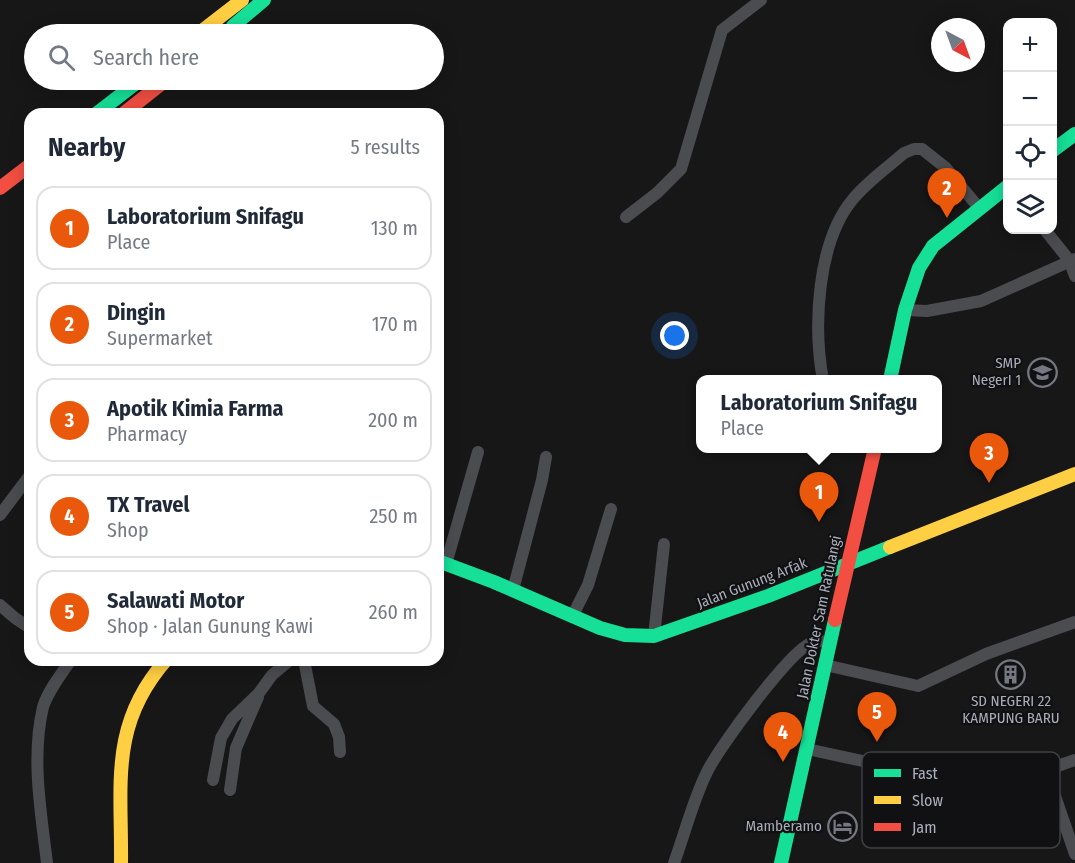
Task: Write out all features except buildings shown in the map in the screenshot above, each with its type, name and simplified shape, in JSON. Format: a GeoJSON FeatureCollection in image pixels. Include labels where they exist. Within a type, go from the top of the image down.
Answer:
{"type":"FeatureCollection","features":[{"type":"Feature","properties":{"kind":"main road"},"geometry":{"type":"LineString","coordinates":[[211,24],[242,0]]}},
{"type":"Feature","properties":{"kind":"main road"},"geometry":{"type":"LineString","coordinates":[[234,24],[264,0]]}},
{"type":"Feature","properties":{"kind":"main road"},"geometry":{"type":"LineString","coordinates":[[104,108],[127,90]]}},
{"type":"Feature","properties":{"kind":"main road"},"geometry":{"type":"LineString","coordinates":[[131,108],[153,90]]}},
{"type":"Feature","properties":{"kind":"main road"},"geometry":{"type":"LineString","coordinates":[[1057,148],[1075,134]]}},
{"type":"Feature","properties":{"kind":"main road"},"geometry":{"type":"LineString","coordinates":[[0,188],[24,170]]}},
{"type":"Feature","properties":{"kind":"main road"},"geometry":{"type":"LineString","coordinates":[[891,375],[904,310],[919,268],[933,246],[1003,190]]}},
{"type":"Feature","properties":{"kind":"main road","name":"Jalan Dokter Sam Ratulangi"},"geometry":{"type":"LineString","coordinates":[[781,863],[847,563],[874,453]]}},
{"type":"Feature","properties":{"kind":"main road","name":"Jalan Gunung Arfak"},"geometry":{"type":"LineString","coordinates":[[444,563],[615,634],[634,637],[654,636],[768,596],[1075,474]]}},
{"type":"Feature","properties":{"kind":"main road"},"geometry":{"type":"LineString","coordinates":[[121,863],[122,749],[130,720],[145,686],[161,666]]}},
{"type":"Feature","properties":{"kind":"street"},"geometry":{"type":"LineString","coordinates":[[626,217],[657,193],[681,169],[722,30],[761,0]]}},
{"type":"Feature","properties":{"kind":"street"},"geometry":{"type":"LineString","coordinates":[[822,375],[818,344],[825,262],[830,239],[853,199],[904,153],[922,149],[946,168],[980,208]]}},
{"type":"Feature","properties":{"kind":"street"},"geometry":{"type":"LineString","coordinates":[[1049,234],[1072,260],[1075,276]]}},
{"type":"Feature","properties":{"kind":"street"},"geometry":{"type":"LineString","coordinates":[[904,310],[927,311],[981,301],[1072,260]]}},
{"type":"Feature","properties":{"kind":"street"},"geometry":{"type":"LineString","coordinates":[[444,556],[478,452]]}},
{"type":"Feature","properties":{"kind":"street"},"geometry":{"type":"LineString","coordinates":[[513,590],[546,457]]}},
{"type":"Feature","properties":{"kind":"street"},"geometry":{"type":"LineString","coordinates":[[0,515],[24,483]]}},
{"type":"Feature","properties":{"kind":"street"},"geometry":{"type":"LineString","coordinates":[[572,617],[588,585],[611,509]]}},
{"type":"Feature","properties":{"kind":"street"},"geometry":{"type":"LineString","coordinates":[[654,636],[664,544]]}},
{"type":"Feature","properties":{"kind":"street"},"geometry":{"type":"LineString","coordinates":[[0,604],[24,624]]}},
{"type":"Feature","properties":{"kind":"street"},"geometry":{"type":"LineString","coordinates":[[825,665],[918,686],[986,654],[1075,622]]}},
{"type":"Feature","properties":{"kind":"street"},"geometry":{"type":"LineString","coordinates":[[674,863],[707,772],[722,747],[765,690],[801,650],[812,642],[830,642]]}},
{"type":"Feature","properties":{"kind":"street"},"geometry":{"type":"LineString","coordinates":[[47,863],[39,804],[38,742],[44,705],[59,675],[66,666]]}},
{"type":"Feature","properties":{"kind":"street"},"geometry":{"type":"LineString","coordinates":[[213,780],[221,738],[232,719],[283,666]]}},
{"type":"Feature","properties":{"kind":"street"},"geometry":{"type":"LineString","coordinates":[[305,666],[314,706],[334,724],[339,737],[340,752]]}},
{"type":"Feature","properties":{"kind":"street"},"geometry":{"type":"LineString","coordinates":[[230,790],[236,748],[259,693]]}},
{"type":"Feature","properties":{"kind":"street"},"geometry":{"type":"LineString","coordinates":[[807,749],[862,761]]}},
{"type":"Feature","properties":{"kind":"street"},"geometry":{"type":"LineString","coordinates":[[1060,765],[1075,760]]}},
{"type":"Feature","properties":{"kind":"street"},"geometry":{"type":"LineString","coordinates":[[1060,811],[1075,854]]}},
{"type":"Feature","properties":{"kind":"traffic: fast"},"geometry":{"type":"LineString","coordinates":[[235,24],[264,0]]}},
{"type":"Feature","properties":{"kind":"traffic: fast"},"geometry":{"type":"LineString","coordinates":[[104,108],[127,90]]}},
{"type":"Feature","properties":{"kind":"traffic: fast"},"geometry":{"type":"LineString","coordinates":[[1057,147],[1075,134]]}},
{"type":"Feature","properties":{"kind":"traffic: fast"},"geometry":{"type":"LineString","coordinates":[[891,375],[905,310],[919,268],[933,246],[1003,190]]}},
{"type":"Feature","properties":{"kind":"traffic: fast"},"geometry":{"type":"LineString","coordinates":[[444,563],[494,582],[600,628],[625,635],[654,636],[768,596],[890,547]]}},
{"type":"Feature","properties":{"kind":"traffic: fast"},"geometry":{"type":"LineString","coordinates":[[781,863],[835,620]]}},
{"type":"Feature","properties":{"kind":"traffic: slow"},"geometry":{"type":"LineString","coordinates":[[211,24],[242,0]]}},
{"type":"Feature","properties":{"kind":"traffic: slow"},"geometry":{"type":"LineString","coordinates":[[890,547],[1075,474]]}},
{"type":"Feature","properties":{"kind":"traffic: slow"},"geometry":{"type":"LineString","coordinates":[[121,863],[122,756],[135,708],[148,684],[162,666]]}},
{"type":"Feature","properties":{"kind":"traffic: jam"},"geometry":{"type":"LineString","coordinates":[[131,108],[153,90]]}},
{"type":"Feature","properties":{"kind":"traffic: jam"},"geometry":{"type":"LineString","coordinates":[[0,188],[24,170]]}},
{"type":"Feature","properties":{"kind":"traffic: jam"},"geometry":{"type":"LineString","coordinates":[[835,620],[874,453]]}},
{"type":"Feature","properties":{"kind":"place","name":"Dingin"},"geometry":{"type":"Point","coordinates":[947,218]}},
{"type":"Feature","properties":{"kind":"place","name":"SMP NegerI 1"},"geometry":{"type":"Point","coordinates":[1042,372]}},
{"type":"Feature","properties":{"kind":"place","name":"Apotik Kimia Farma"},"geometry":{"type":"Point","coordinates":[989,483]}},
{"type":"Feature","properties":{"kind":"place","name":"Laboratorium Snifagu"},"geometry":{"type":"Point","coordinates":[819,522]}},
{"type":"Feature","properties":{"kind":"place","name":"SD NEGERI 22 KAMPUNG BARU"},"geometry":{"type":"Point","coordinates":[1011,674]}},
{"type":"Feature","properties":{"kind":"place","name":"Salawati Motor"},"geometry":{"type":"Point","coordinates":[877,742]}},
{"type":"Feature","properties":{"kind":"place","name":"TX Travel"},"geometry":{"type":"Point","coordinates":[783,762]}},
{"type":"Feature","properties":{"kind":"place","name":"Mamberamo"},"geometry":{"type":"Point","coordinates":[843,826]}}]}
